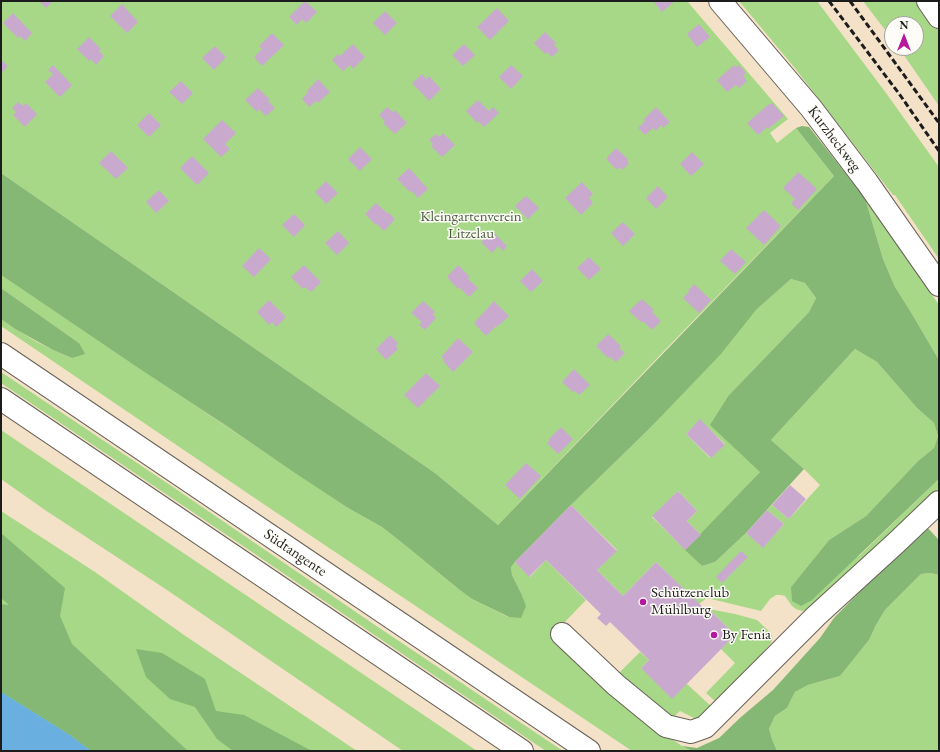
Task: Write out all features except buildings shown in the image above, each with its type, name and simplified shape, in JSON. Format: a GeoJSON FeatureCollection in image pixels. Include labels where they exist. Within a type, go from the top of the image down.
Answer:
{"type":"FeatureCollection","features":[{"type":"Feature","properties":{"kind":"main road","name":"Kurzheckweg"},"geometry":{"type":"LineString","coordinates":[[720,1],[816,114],[867,182],[939,285]]}},
{"type":"Feature","properties":{"kind":"main road"},"geometry":{"type":"LineString","coordinates":[[928,1],[939,17]]}},
{"type":"Feature","properties":{"kind":"main road","name":"Südtangente"},"geometry":{"type":"LineString","coordinates":[[1,354],[588,751]]}},
{"type":"Feature","properties":{"kind":"main road"},"geometry":{"type":"LineString","coordinates":[[1,399],[522,751]]}},
{"type":"Feature","properties":{"kind":"main road"},"geometry":{"type":"LineString","coordinates":[[562,634],[616,685],[666,726],[691,732],[698,730],[705,727],[816,616],[939,502]]}},
{"type":"Feature","properties":{"kind":"green space","name":"Kleingartenverein Litzelau"},"geometry":{"type":"Polygon","coordinates":[[[1,1],[687,1],[788,119],[770,133],[777,143],[796,128],[834,176],[498,525],[435,473],[1,173],[1,1]]]}},
{"type":"Feature","properties":{"kind":"green space"},"geometry":{"type":"Polygon","coordinates":[[[739,1],[817,1],[939,167],[939,259],[895,195],[893,195],[794,67],[739,1]]]}},
{"type":"Feature","properties":{"kind":"green space"},"geometry":{"type":"Polygon","coordinates":[[[863,1],[920,1],[939,27],[939,106],[905,56],[924,56],[924,16],[884,16],[884,29],[863,1]]]}},
{"type":"Feature","properties":{"kind":"green space"},"geometry":{"type":"Polygon","coordinates":[[[802,126],[809,127],[865,198],[883,259],[895,287],[939,360],[939,479],[812,600],[801,606],[792,601],[791,587],[829,540],[866,516],[918,461],[934,448],[938,436],[934,423],[917,408],[877,362],[855,349],[771,440],[804,469],[746,533],[715,562],[702,566],[685,550],[760,472],[710,425],[729,395],[809,312],[816,298],[805,283],[791,279],[756,310],[720,355],[647,431],[515,562],[511,567],[512,575],[526,606],[521,618],[509,617],[472,599],[382,527],[348,508],[295,473],[1,275],[1,173],[435,473],[498,525],[834,176],[796,128],[802,126]]]}},
{"type":"Feature","properties":{"kind":"green space"},"geometry":{"type":"Polygon","coordinates":[[[865,198],[939,305],[939,360],[895,287],[883,259],[865,198]]]}},
{"type":"Feature","properties":{"kind":"green space"},"geometry":{"type":"Polygon","coordinates":[[[1,275],[348,508],[382,527],[472,599],[508,617],[521,593],[512,575],[511,567],[515,562],[530,577],[546,560],[586,600],[561,626],[669,737],[692,751],[632,751],[1,326],[1,319],[37,342],[72,358],[79,343],[1,288],[1,275]]]}},
{"type":"Feature","properties":{"kind":"green space"},"geometry":{"type":"Polygon","coordinates":[[[791,279],[805,283],[816,298],[809,312],[729,395],[760,472],[701,535],[687,521],[697,511],[678,491],[652,517],[702,566],[715,562],[746,533],[763,547],[784,524],[767,510],[772,505],[789,519],[820,485],[771,440],[855,349],[877,362],[917,408],[934,423],[938,436],[934,448],[918,461],[866,516],[829,540],[791,587],[859,556],[939,479],[939,488],[809,610],[802,611],[796,609],[785,596],[781,595],[776,595],[770,599],[761,611],[707,598],[699,604],[656,562],[623,596],[597,570],[617,550],[571,505],[647,431],[756,310],[791,279]],[[700,420],[686,434],[710,458],[725,444],[700,420]]]}},
{"type":"Feature","properties":{"kind":"green space"},"geometry":{"type":"Polygon","coordinates":[[[1,288],[79,343],[85,354],[72,358],[53,350],[15,329],[1,319],[1,288]]]}},
{"type":"Feature","properties":{"kind":"green space"},"geometry":{"type":"Polygon","coordinates":[[[1,372],[563,751],[546,751],[537,745],[1,383],[1,372]]]}},
{"type":"Feature","properties":{"kind":"green space"},"geometry":{"type":"Polygon","coordinates":[[[1,430],[477,751],[403,751],[167,590],[45,510],[1,479],[1,430]]]}},
{"type":"Feature","properties":{"kind":"green space"},"geometry":{"type":"Polygon","coordinates":[[[1,511],[95,572],[184,635],[357,751],[1,751],[1,511]]]}},
{"type":"Feature","properties":{"kind":"green space"},"geometry":{"type":"Polygon","coordinates":[[[925,525],[939,540],[939,575],[930,573],[921,574],[885,610],[869,640],[840,676],[808,685],[795,692],[787,708],[775,716],[769,729],[777,751],[692,751],[682,746],[697,748],[719,738],[773,690],[820,638],[834,618],[925,525]]]}},
{"type":"Feature","properties":{"kind":"green space"},"geometry":{"type":"Polygon","coordinates":[[[2,534],[65,588],[60,616],[72,644],[188,751],[91,751],[70,735],[1,692],[1,604],[9,605],[1,598],[2,534]]]}},
{"type":"Feature","properties":{"kind":"green space"},"geometry":{"type":"Polygon","coordinates":[[[930,573],[939,575],[939,751],[777,751],[769,729],[775,716],[787,708],[795,692],[808,685],[840,676],[869,640],[885,610],[921,574],[930,573]]]}},
{"type":"Feature","properties":{"kind":"green space"},"geometry":{"type":"Polygon","coordinates":[[[709,609],[757,620],[770,632],[773,638],[771,643],[755,662],[716,702],[706,693],[735,663],[721,649],[735,635],[709,609]]]}},
{"type":"Feature","properties":{"kind":"green space"},"geometry":{"type":"Polygon","coordinates":[[[136,649],[162,653],[205,679],[216,711],[244,715],[312,751],[233,751],[217,739],[195,707],[170,699],[146,677],[136,649]]]}},
{"type":"Feature","properties":{"kind":"green space"},"geometry":{"type":"Polygon","coordinates":[[[640,652],[649,660],[641,668],[687,684],[712,707],[696,719],[680,711],[668,722],[619,678],[620,672],[640,652]]]}},
{"type":"Feature","properties":{"kind":"water"},"geometry":{"type":"Polygon","coordinates":[[[1,692],[70,735],[91,751],[1,751],[1,692]]]}},
{"type":"Feature","properties":{"kind":"railway"},"geometry":{"type":"LineString","coordinates":[[829,1],[900,95],[939,151]]}},
{"type":"Feature","properties":{"kind":"railway"},"geometry":{"type":"LineString","coordinates":[[850,1],[939,123]]}},
{"type":"Feature","properties":{"kind":"place","name":"Schützenclub Mühlburg"},"geometry":{"type":"Point","coordinates":[643,602]}},
{"type":"Feature","properties":{"kind":"place","name":"By Fenia"},"geometry":{"type":"Point","coordinates":[714,635]}}]}
